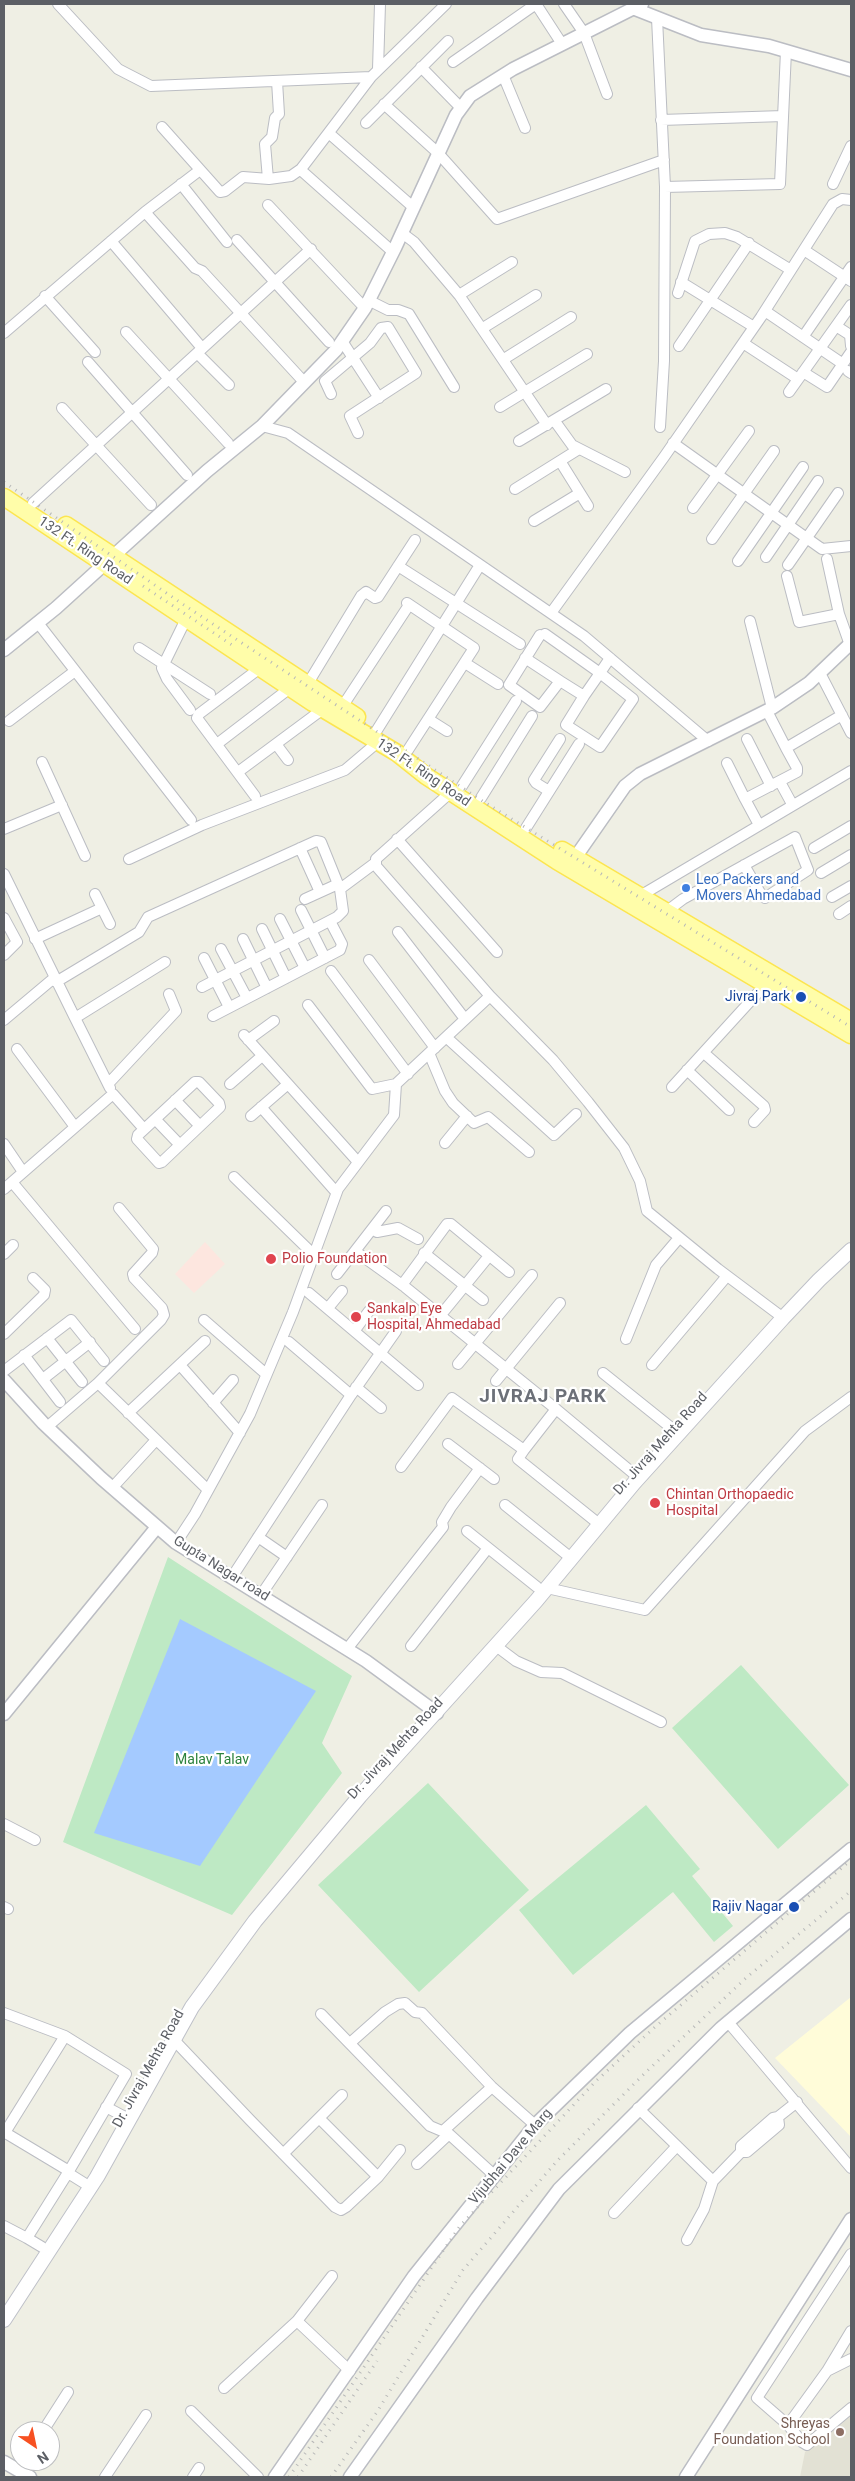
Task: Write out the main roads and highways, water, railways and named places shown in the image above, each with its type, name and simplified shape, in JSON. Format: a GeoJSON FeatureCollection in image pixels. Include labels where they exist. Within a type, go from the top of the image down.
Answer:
{"type":"FeatureCollection","features":[{"type":"Feature","properties":{"kind":"main road","name":"132 Ft. Ring Road"},"geometry":{"type":"LineString","coordinates":[[4,484],[111,560],[186,619],[323,709],[408,750],[456,789],[481,798],[526,828],[572,863],[667,911],[851,1021]]}},
{"type":"Feature","properties":{"kind":"main road","name":"132 Ft. Ring Road"},"geometry":{"type":"LineString","coordinates":[[4,497],[111,560],[308,685],[342,707],[378,736],[456,789],[572,863],[765,985],[851,1035]]}},
{"type":"Feature","properties":{"kind":"main road","name":"Dr. Jivraj Mehta Road"},"geometry":{"type":"LineString","coordinates":[[4,2305],[84,2183],[185,2004],[249,1918],[354,1793],[435,1711],[542,1588],[566,1554],[634,1474],[811,1278],[851,1241]]}},
{"type":"Feature","properties":{"kind":"main road"},"geometry":{"type":"LineString","coordinates":[[4,2320],[97,2177],[192,2007],[255,1921],[360,1796],[435,1711],[496,1646],[542,1588],[634,1483],[818,1280],[851,1250]]}},
{"type":"Feature","properties":{"kind":"water"},"geometry":{"type":"Polygon","coordinates":[[[180,1619],[316,1691],[200,1866],[94,1833],[180,1619]]]}},
{"type":"Feature","properties":{"kind":"railway"},"geometry":{"type":"LineString","coordinates":[[4,482],[181,603],[484,802],[851,1027]]}},
{"type":"Feature","properties":{"kind":"railway"},"geometry":{"type":"LineString","coordinates":[[143,586],[235,647]]}},
{"type":"Feature","properties":{"kind":"railway"},"geometry":{"type":"LineString","coordinates":[[289,2477],[460,2226],[596,2081],[655,2027],[851,1860]]}},
{"type":"Feature","properties":{"kind":"railway"},"geometry":{"type":"LineString","coordinates":[[331,2477],[377,2412],[463,2270],[557,2161],[645,2073],[747,1977],[851,1891]]}},
{"type":"Feature","properties":{"kind":"railway"},"geometry":{"type":"LineString","coordinates":[[298,2477],[377,2361]]}},
{"type":"Feature","properties":{"kind":"place","name":"Leo Packers and Movers Ahmedabad"},"geometry":{"type":"Point","coordinates":[686,888]}},
{"type":"Feature","properties":{"kind":"place","name":"Jivraj Park"},"geometry":{"type":"Point","coordinates":[801,997]}},
{"type":"Feature","properties":{"kind":"place","name":"Polio Foundation"},"geometry":{"type":"Point","coordinates":[271,1259]}},
{"type":"Feature","properties":{"kind":"place","name":"Sankalp Eye Hospital, Ahmedabad"},"geometry":{"type":"Point","coordinates":[356,1317]}},
{"type":"Feature","properties":{"kind":"place","name":"Chintan Orthopaedic Hospital"},"geometry":{"type":"Point","coordinates":[655,1503]}},
{"type":"Feature","properties":{"kind":"place","name":"Rajiv Nagar"},"geometry":{"type":"Point","coordinates":[794,1907]}},
{"type":"Feature","properties":{"kind":"place","name":"Shreyas Foundation School"},"geometry":{"type":"Point","coordinates":[840,2432]}},
{"type":"Feature","properties":{"kind":"district","name":"JIVRAJ PARK"},"geometry":{"type":"Point","coordinates":[543,1397]}},
{"type":"Feature","properties":{"kind":"park label","name":"Malav Talav"},"geometry":{"type":"Point","coordinates":[212,1760]}}]}
